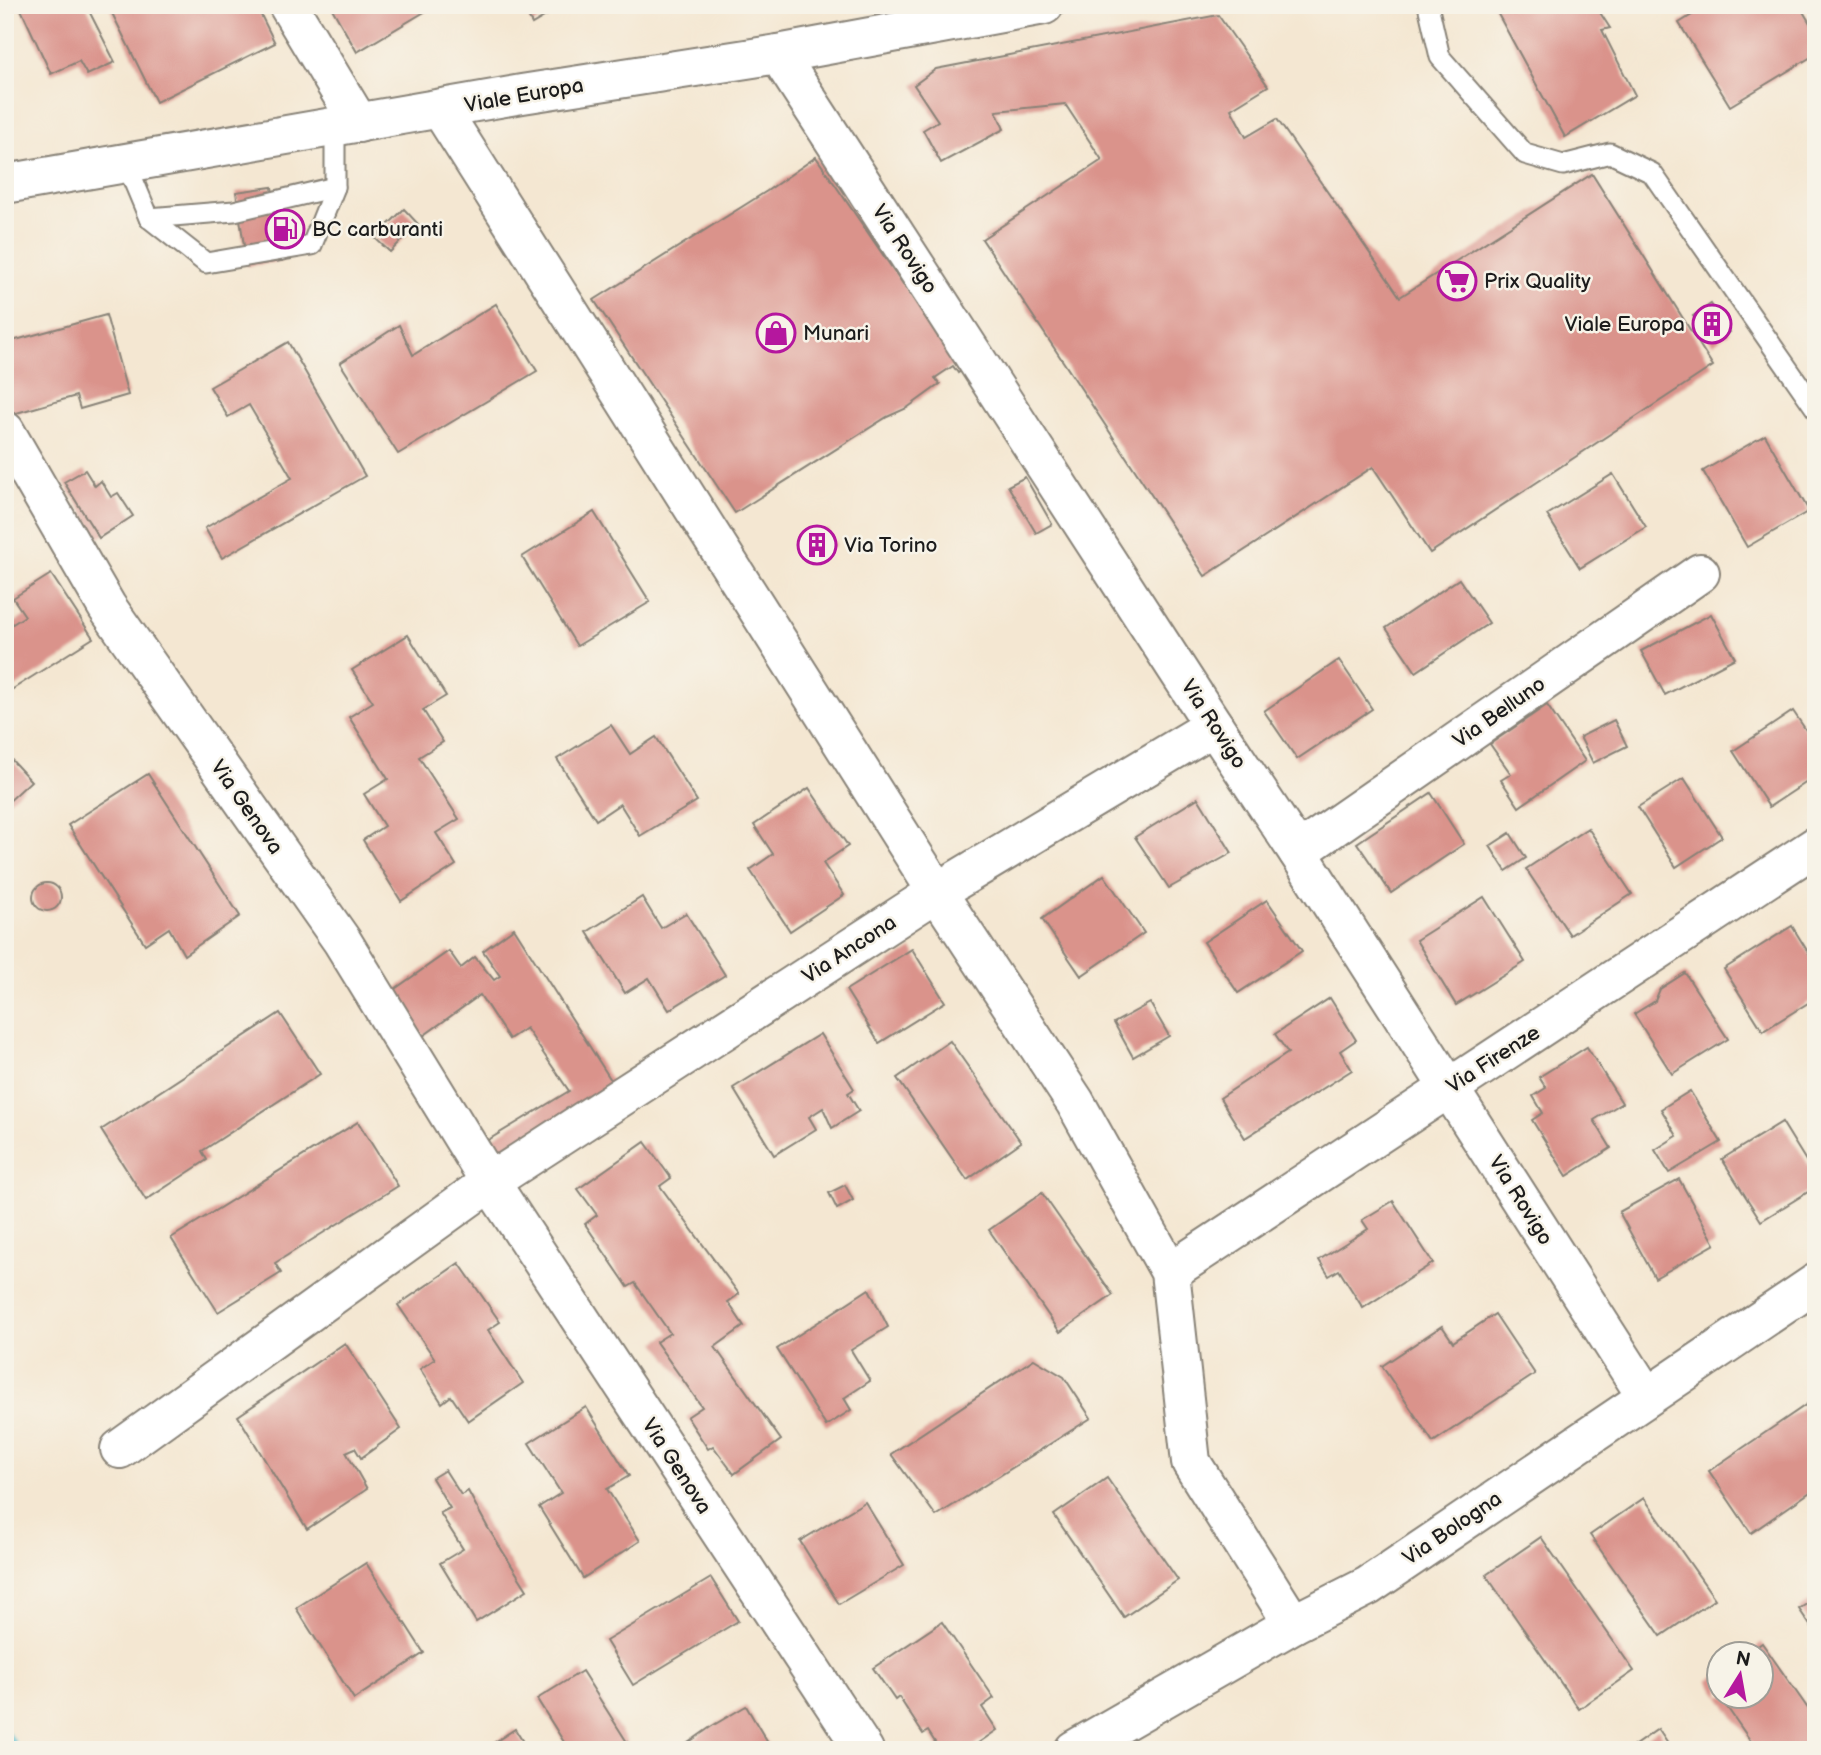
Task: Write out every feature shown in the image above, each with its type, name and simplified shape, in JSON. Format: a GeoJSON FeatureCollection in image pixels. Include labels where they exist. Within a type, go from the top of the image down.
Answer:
{"type":"FeatureCollection","features":[{"type":"Feature","properties":{"kind":"street"},"geometry":{"type":"LineString","coordinates":[[288,5],[347,125]]}},
{"type":"Feature","properties":{"kind":"street","name":"Viale Europa"},"geometry":{"type":"LineString","coordinates":[[5,184],[546,90],[778,54],[1044,5]]}},
{"type":"Feature","properties":{"kind":"street","name":"Via Rovigo"},"geometry":{"type":"LineString","coordinates":[[778,54],[1450,1087],[1646,1396]]}},
{"type":"Feature","properties":{"kind":"street"},"geometry":{"type":"LineString","coordinates":[[441,110],[937,892],[1075,1102],[1170,1272],[1191,1462],[1293,1624]]}},
{"type":"Feature","properties":{"kind":"street","name":"Via Genova"},"geometry":{"type":"LineString","coordinates":[[5,431],[107,607],[342,941],[490,1182],[864,1750]]}},
{"type":"Feature","properties":{"kind":"street","name":"Via Belluno"},"geometry":{"type":"LineString","coordinates":[[1298,852],[1700,573]]}},
{"type":"Feature","properties":{"kind":"street","name":"Via Ancona"},"geometry":{"type":"LineString","coordinates":[[490,1182],[937,892],[1214,726]]}},
{"type":"Feature","properties":{"kind":"street","name":"Via Firenze"},"geometry":{"type":"LineString","coordinates":[[1170,1272],[1816,846]]}},
{"type":"Feature","properties":{"kind":"street"},"geometry":{"type":"LineString","coordinates":[[120,1449],[490,1182]]}},
{"type":"Feature","properties":{"kind":"street","name":"Via Bologna"},"geometry":{"type":"LineString","coordinates":[[1074,1750],[1293,1624],[1368,1586],[1816,1283]]}},
{"type":"Feature","properties":{"kind":"lane"},"geometry":{"type":"LineString","coordinates":[[1428,5],[1440,57],[1525,154],[1563,165],[1611,153],[1652,173],[1816,409]]}},
{"type":"Feature","properties":{"kind":"lane"},"geometry":{"type":"LineString","coordinates":[[126,163],[149,218],[206,263],[312,245],[335,187],[347,125]]}},
{"type":"Feature","properties":{"kind":"lane"},"geometry":{"type":"LineString","coordinates":[[149,218],[234,211],[335,187]]}},
{"type":"Feature","properties":{"kind":"building"},"geometry":{"type":"Polygon","coordinates":[[[19,5],[86,5],[115,62],[87,75],[79,61],[51,74],[19,5]]]}},
{"type":"Feature","properties":{"kind":"building"},"geometry":{"type":"Polygon","coordinates":[[[108,5],[256,5],[275,43],[156,102],[108,5]]]}},
{"type":"Feature","properties":{"kind":"building"},"geometry":{"type":"Polygon","coordinates":[[[330,5],[436,5],[357,52],[330,5]]]}},
{"type":"Feature","properties":{"kind":"building"},"geometry":{"type":"Polygon","coordinates":[[[522,5],[564,5],[532,24],[522,5]]]}},
{"type":"Feature","properties":{"kind":"building"},"geometry":{"type":"Polygon","coordinates":[[[1493,5],[1595,5],[1610,28],[1602,30],[1635,95],[1565,137],[1493,5]]]}},
{"type":"Feature","properties":{"kind":"building"},"geometry":{"type":"Polygon","coordinates":[[[1708,5],[1799,5],[1816,33],[1816,54],[1730,106],[1679,23],[1708,5]]]}},
{"type":"Feature","properties":{"kind":"building"},"geometry":{"type":"Polygon","coordinates":[[[1218,15],[1268,86],[1231,109],[1246,137],[1277,119],[1400,297],[1592,174],[1713,366],[1430,553],[1373,467],[1205,576],[982,239],[1102,160],[1065,104],[996,111],[1004,129],[941,163],[923,130],[938,121],[914,85],[936,69],[1218,15]]]}},
{"type":"Feature","properties":{"kind":"building","name":"Munari"},"geometry":{"type":"Polygon","coordinates":[[[816,157],[962,370],[958,373],[953,366],[935,378],[940,384],[907,408],[887,417],[735,513],[594,300],[816,157]]]}},
{"type":"Feature","properties":{"kind":"building"},"geometry":{"type":"Polygon","coordinates":[[[272,187],[282,261],[247,266],[236,192],[272,187]]]}},
{"type":"Feature","properties":{"kind":"building"},"geometry":{"type":"Polygon","coordinates":[[[404,209],[418,224],[390,252],[375,238],[404,209]]]}},
{"type":"Feature","properties":{"kind":"building"},"geometry":{"type":"Polygon","coordinates":[[[496,304],[537,371],[398,454],[340,363],[399,325],[413,355],[496,304]]]}},
{"type":"Feature","properties":{"kind":"building","name":"Viale Europa"},"geometry":{"type":"Polygon","coordinates":[[[1711,304],[1730,332],[1713,344],[1693,316],[1711,304]]]}},
{"type":"Feature","properties":{"kind":"building"},"geometry":{"type":"Polygon","coordinates":[[[106,315],[128,395],[80,409],[76,396],[13,414],[5,386],[5,343],[106,315]]]}},
{"type":"Feature","properties":{"kind":"building"},"geometry":{"type":"Polygon","coordinates":[[[288,342],[365,476],[222,558],[205,528],[292,478],[249,405],[228,417],[210,387],[288,342]]]}},
{"type":"Feature","properties":{"kind":"building"},"geometry":{"type":"Polygon","coordinates":[[[1765,435],[1809,511],[1747,547],[1703,471],[1765,435]]]}},
{"type":"Feature","properties":{"kind":"building"},"geometry":{"type":"Polygon","coordinates":[[[85,470],[95,486],[101,481],[111,497],[118,493],[133,516],[99,538],[64,482],[85,470]]]}},
{"type":"Feature","properties":{"kind":"building"},"geometry":{"type":"Polygon","coordinates":[[[1613,474],[1646,527],[1580,568],[1547,515],[1613,474]]]}},
{"type":"Feature","properties":{"kind":"building"},"geometry":{"type":"Polygon","coordinates":[[[1025,477],[1052,524],[1036,533],[1008,486],[1025,477]]]}},
{"type":"Feature","properties":{"kind":"building"},"geometry":{"type":"Polygon","coordinates":[[[594,512],[650,602],[577,646],[522,557],[594,512]]]}},
{"type":"Feature","properties":{"kind":"building","name":"Via Torino"},"geometry":{"type":"Polygon","coordinates":[[[827,529],[836,545],[806,561],[797,545],[827,529]]]}},
{"type":"Feature","properties":{"kind":"building"},"geometry":{"type":"Polygon","coordinates":[[[51,574],[93,638],[5,694],[5,629],[25,616],[13,598],[51,574]]]}},
{"type":"Feature","properties":{"kind":"building"},"geometry":{"type":"Polygon","coordinates":[[[1459,579],[1489,623],[1416,672],[1386,628],[1459,579]]]}},
{"type":"Feature","properties":{"kind":"building"},"geometry":{"type":"Polygon","coordinates":[[[1711,614],[1735,658],[1665,695],[1641,651],[1711,614]]]}},
{"type":"Feature","properties":{"kind":"building"},"geometry":{"type":"Polygon","coordinates":[[[408,635],[446,696],[423,710],[443,742],[419,757],[459,819],[436,833],[456,865],[401,901],[363,840],[384,826],[364,794],[388,779],[349,717],[373,702],[352,670],[408,635]]]}},
{"type":"Feature","properties":{"kind":"building"},"geometry":{"type":"Polygon","coordinates":[[[1339,660],[1372,709],[1297,759],[1264,711],[1339,660]]]}},
{"type":"Feature","properties":{"kind":"building"},"geometry":{"type":"Polygon","coordinates":[[[1547,705],[1585,761],[1519,807],[1501,780],[1511,774],[1490,744],[1547,705]]]}},
{"type":"Feature","properties":{"kind":"building"},"geometry":{"type":"Polygon","coordinates":[[[1793,711],[1816,745],[1816,776],[1769,807],[1733,751],[1793,711]]]}},
{"type":"Feature","properties":{"kind":"building"},"geometry":{"type":"Polygon","coordinates":[[[1614,720],[1627,746],[1593,763],[1580,737],[1614,720]]]}},
{"type":"Feature","properties":{"kind":"building"},"geometry":{"type":"Polygon","coordinates":[[[611,725],[630,754],[656,737],[697,801],[640,836],[620,804],[596,820],[557,759],[611,725]]]}},
{"type":"Feature","properties":{"kind":"building"},"geometry":{"type":"Polygon","coordinates":[[[8,756],[31,781],[5,805],[5,759],[8,756]]]}},
{"type":"Feature","properties":{"kind":"building"},"geometry":{"type":"Polygon","coordinates":[[[148,774],[240,916],[184,955],[169,928],[145,944],[68,825],[148,774]]]}},
{"type":"Feature","properties":{"kind":"building"},"geometry":{"type":"Polygon","coordinates":[[[1684,778],[1722,837],[1676,867],[1638,807],[1684,778]]]}},
{"type":"Feature","properties":{"kind":"building"},"geometry":{"type":"Polygon","coordinates":[[[809,788],[848,846],[823,863],[844,895],[790,931],[750,870],[773,854],[754,825],[809,788]]]}},
{"type":"Feature","properties":{"kind":"building"},"geometry":{"type":"Polygon","coordinates":[[[1431,793],[1464,844],[1391,893],[1357,843],[1431,793]]]}},
{"type":"Feature","properties":{"kind":"building"},"geometry":{"type":"Polygon","coordinates":[[[1198,798],[1232,853],[1169,888],[1135,837],[1198,798]]]}},
{"type":"Feature","properties":{"kind":"building"},"geometry":{"type":"Polygon","coordinates":[[[1588,828],[1632,894],[1570,935],[1526,869],[1588,828]]]}},
{"type":"Feature","properties":{"kind":"building"},"geometry":{"type":"Polygon","coordinates":[[[1510,833],[1526,858],[1506,871],[1490,846],[1510,833]]]}},
{"type":"Feature","properties":{"kind":"building"},"geometry":{"type":"Polygon","coordinates":[[[1104,875],[1144,933],[1081,976],[1042,919],[1104,875]]]}},
{"type":"Feature","properties":{"kind":"building"},"geometry":{"type":"Polygon","coordinates":[[[47,883],[57,887],[61,897],[57,907],[47,911],[37,907],[33,897],[37,887],[47,883]]]}},
{"type":"Feature","properties":{"kind":"building"},"geometry":{"type":"Polygon","coordinates":[[[642,897],[661,928],[686,913],[725,975],[669,1010],[649,978],[625,993],[587,932],[642,897]]]}},
{"type":"Feature","properties":{"kind":"building"},"geometry":{"type":"Polygon","coordinates":[[[1484,897],[1525,962],[1456,1005],[1416,940],[1484,897]]]}},
{"type":"Feature","properties":{"kind":"building"},"geometry":{"type":"Polygon","coordinates":[[[1267,900],[1302,951],[1238,993],[1204,942],[1267,900]]]}},
{"type":"Feature","properties":{"kind":"building"},"geometry":{"type":"Polygon","coordinates":[[[1792,926],[1816,965],[1816,998],[1763,1031],[1724,969],[1792,926]]]}},
{"type":"Feature","properties":{"kind":"building"},"geometry":{"type":"Polygon","coordinates":[[[514,928],[618,1091],[498,1174],[475,1148],[569,1091],[526,1028],[509,1039],[480,995],[423,1036],[392,991],[449,951],[461,968],[475,957],[494,980],[500,976],[483,951],[514,928]]]}},
{"type":"Feature","properties":{"kind":"building"},"geometry":{"type":"Polygon","coordinates":[[[912,949],[945,1002],[879,1043],[846,990],[912,949]]]}},
{"type":"Feature","properties":{"kind":"building"},"geometry":{"type":"Polygon","coordinates":[[[1685,973],[1728,1039],[1672,1074],[1634,1014],[1655,1001],[1660,989],[1685,973]]]}},
{"type":"Feature","properties":{"kind":"building"},"geometry":{"type":"Polygon","coordinates":[[[1330,998],[1356,1040],[1340,1051],[1352,1070],[1245,1138],[1220,1098],[1288,1053],[1275,1034],[1330,998]]]}},
{"type":"Feature","properties":{"kind":"building"},"geometry":{"type":"Polygon","coordinates":[[[1150,1003],[1169,1036],[1133,1057],[1114,1023],[1150,1003]]]}},
{"type":"Feature","properties":{"kind":"building"},"geometry":{"type":"Polygon","coordinates":[[[280,1013],[320,1074],[202,1151],[207,1160],[146,1200],[101,1130],[280,1013]]]}},
{"type":"Feature","properties":{"kind":"building"},"geometry":{"type":"Polygon","coordinates":[[[820,1034],[854,1089],[848,1093],[859,1111],[832,1128],[823,1108],[809,1117],[816,1129],[774,1155],[733,1088],[820,1034]]]}},
{"type":"Feature","properties":{"kind":"building"},"geometry":{"type":"Polygon","coordinates":[[[950,1041],[1021,1142],[967,1180],[897,1078],[950,1041]]]}},
{"type":"Feature","properties":{"kind":"building"},"geometry":{"type":"Polygon","coordinates":[[[1587,1047],[1622,1103],[1594,1120],[1611,1148],[1567,1176],[1532,1120],[1543,1113],[1533,1096],[1546,1088],[1539,1077],[1587,1047]]]}},
{"type":"Feature","properties":{"kind":"building"},"geometry":{"type":"Polygon","coordinates":[[[1690,1091],[1721,1142],[1669,1173],[1655,1150],[1677,1136],[1661,1109],[1690,1091]]]}},
{"type":"Feature","properties":{"kind":"building"},"geometry":{"type":"Polygon","coordinates":[[[358,1122],[398,1186],[275,1263],[281,1273],[218,1312],[171,1238],[358,1122]]]}},
{"type":"Feature","properties":{"kind":"building"},"geometry":{"type":"Polygon","coordinates":[[[1782,1122],[1816,1177],[1816,1187],[1761,1221],[1722,1159],[1782,1122]]]}},
{"type":"Feature","properties":{"kind":"building"},"geometry":{"type":"Polygon","coordinates":[[[645,1142],[671,1178],[660,1186],[739,1294],[728,1302],[744,1326],[715,1347],[781,1440],[734,1474],[713,1446],[708,1449],[687,1417],[702,1407],[656,1342],[670,1333],[635,1283],[628,1287],[585,1224],[597,1215],[578,1189],[645,1142]]]}},
{"type":"Feature","properties":{"kind":"building"},"geometry":{"type":"Polygon","coordinates":[[[1679,1179],[1715,1244],[1655,1278],[1619,1212],[1679,1179]]]}},
{"type":"Feature","properties":{"kind":"building"},"geometry":{"type":"Polygon","coordinates":[[[845,1185],[853,1200],[837,1209],[829,1193],[845,1185]]]}},
{"type":"Feature","properties":{"kind":"building"},"geometry":{"type":"Polygon","coordinates":[[[1042,1193],[1113,1295],[1060,1332],[989,1230],[1042,1193]]]}},
{"type":"Feature","properties":{"kind":"building"},"geometry":{"type":"Polygon","coordinates":[[[1393,1201],[1433,1263],[1363,1308],[1339,1270],[1329,1276],[1319,1260],[1368,1229],[1362,1220],[1393,1201]]]}},
{"type":"Feature","properties":{"kind":"building"},"geometry":{"type":"Polygon","coordinates":[[[459,1263],[500,1322],[488,1330],[523,1383],[468,1421],[451,1396],[442,1403],[420,1369],[435,1359],[398,1305],[459,1263]]]}},
{"type":"Feature","properties":{"kind":"building"},"geometry":{"type":"Polygon","coordinates":[[[869,1289],[888,1327],[851,1350],[870,1381],[844,1398],[851,1410],[826,1426],[777,1349],[869,1289]]]}},
{"type":"Feature","properties":{"kind":"building"},"geometry":{"type":"Polygon","coordinates":[[[1495,1314],[1535,1374],[1433,1442],[1382,1366],[1442,1326],[1453,1342],[1495,1314]]]}},
{"type":"Feature","properties":{"kind":"building"},"geometry":{"type":"Polygon","coordinates":[[[345,1343],[401,1429],[361,1458],[355,1448],[346,1452],[367,1489],[307,1529],[238,1416],[345,1343]]]}},
{"type":"Feature","properties":{"kind":"building"},"geometry":{"type":"Polygon","coordinates":[[[1034,1359],[1064,1377],[1091,1418],[936,1516],[891,1454],[1034,1359]]]}},
{"type":"Feature","properties":{"kind":"building"},"geometry":{"type":"Polygon","coordinates":[[[1816,1398],[1816,1488],[1751,1533],[1709,1471],[1816,1398]]]}},
{"type":"Feature","properties":{"kind":"building"},"geometry":{"type":"Polygon","coordinates":[[[586,1407],[629,1476],[607,1489],[640,1541],[583,1578],[539,1507],[561,1493],[529,1443],[586,1407]]]}},
{"type":"Feature","properties":{"kind":"building"},"geometry":{"type":"Polygon","coordinates":[[[445,1470],[461,1495],[468,1491],[527,1590],[476,1622],[440,1563],[463,1549],[440,1513],[450,1508],[432,1478],[445,1470]]]}},
{"type":"Feature","properties":{"kind":"building"},"geometry":{"type":"Polygon","coordinates":[[[1107,1478],[1178,1580],[1124,1617],[1054,1515],[1107,1478]]]}},
{"type":"Feature","properties":{"kind":"building"},"geometry":{"type":"Polygon","coordinates":[[[1644,1498],[1715,1599],[1661,1636],[1590,1535],[1644,1498]]]}},
{"type":"Feature","properties":{"kind":"building"},"geometry":{"type":"Polygon","coordinates":[[[865,1502],[904,1565],[839,1604],[800,1541],[865,1502]]]}},
{"type":"Feature","properties":{"kind":"building"},"geometry":{"type":"Polygon","coordinates":[[[1541,1537],[1634,1671],[1579,1709],[1486,1575],[1541,1537]]]}},
{"type":"Feature","properties":{"kind":"building"},"geometry":{"type":"Polygon","coordinates":[[[366,1563],[424,1653],[354,1699],[296,1608],[366,1563]]]}},
{"type":"Feature","properties":{"kind":"building"},"geometry":{"type":"Polygon","coordinates":[[[711,1578],[738,1621],[633,1685],[606,1641],[711,1578]]]}},
{"type":"Feature","properties":{"kind":"building"},"geometry":{"type":"Polygon","coordinates":[[[1816,1598],[1816,1634],[1799,1609],[1816,1598]]]}},
{"type":"Feature","properties":{"kind":"building"},"geometry":{"type":"Polygon","coordinates":[[[942,1622],[994,1698],[982,1707],[997,1730],[968,1750],[940,1750],[928,1731],[923,1734],[899,1697],[895,1700],[873,1668],[942,1622]]]}},
{"type":"Feature","properties":{"kind":"building"},"geometry":{"type":"Polygon","coordinates":[[[1776,1663],[1816,1720],[1816,1750],[1757,1750],[1729,1710],[1776,1710],[1776,1663]]]}},
{"type":"Feature","properties":{"kind":"building"},"geometry":{"type":"Polygon","coordinates":[[[582,1671],[632,1750],[569,1750],[537,1699],[582,1671]]]}},
{"type":"Feature","properties":{"kind":"building"},"geometry":{"type":"Polygon","coordinates":[[[746,1706],[772,1750],[678,1750],[712,1726],[746,1706]]]}},
{"type":"Feature","properties":{"kind":"building"},"geometry":{"type":"Polygon","coordinates":[[[515,1729],[528,1750],[483,1750],[515,1729]]]}},
{"type":"Feature","properties":{"kind":"building"},"geometry":{"type":"Polygon","coordinates":[[[1658,1729],[1672,1750],[1628,1750],[1658,1729]]]}},
{"type":"Feature","properties":{"kind":"waterway"},"geometry":{"type":"LineString","coordinates":[[5,1736],[14,1750]]}},
{"type":"Feature","properties":{"kind":"place","name":"BC carburanti"},"geometry":{"type":"Point","coordinates":[285,229]}},
{"type":"Feature","properties":{"kind":"place","name":"Prix Quality"},"geometry":{"type":"Point","coordinates":[1457,281]}},
{"type":"Feature","properties":{"kind":"place","name":"Viale Europa"},"geometry":{"type":"Point","coordinates":[1712,324]}},
{"type":"Feature","properties":{"kind":"place","name":"Munari"},"geometry":{"type":"Point","coordinates":[776,333]}},
{"type":"Feature","properties":{"kind":"place","name":"Via Torino"},"geometry":{"type":"Point","coordinates":[817,545]}}]}
